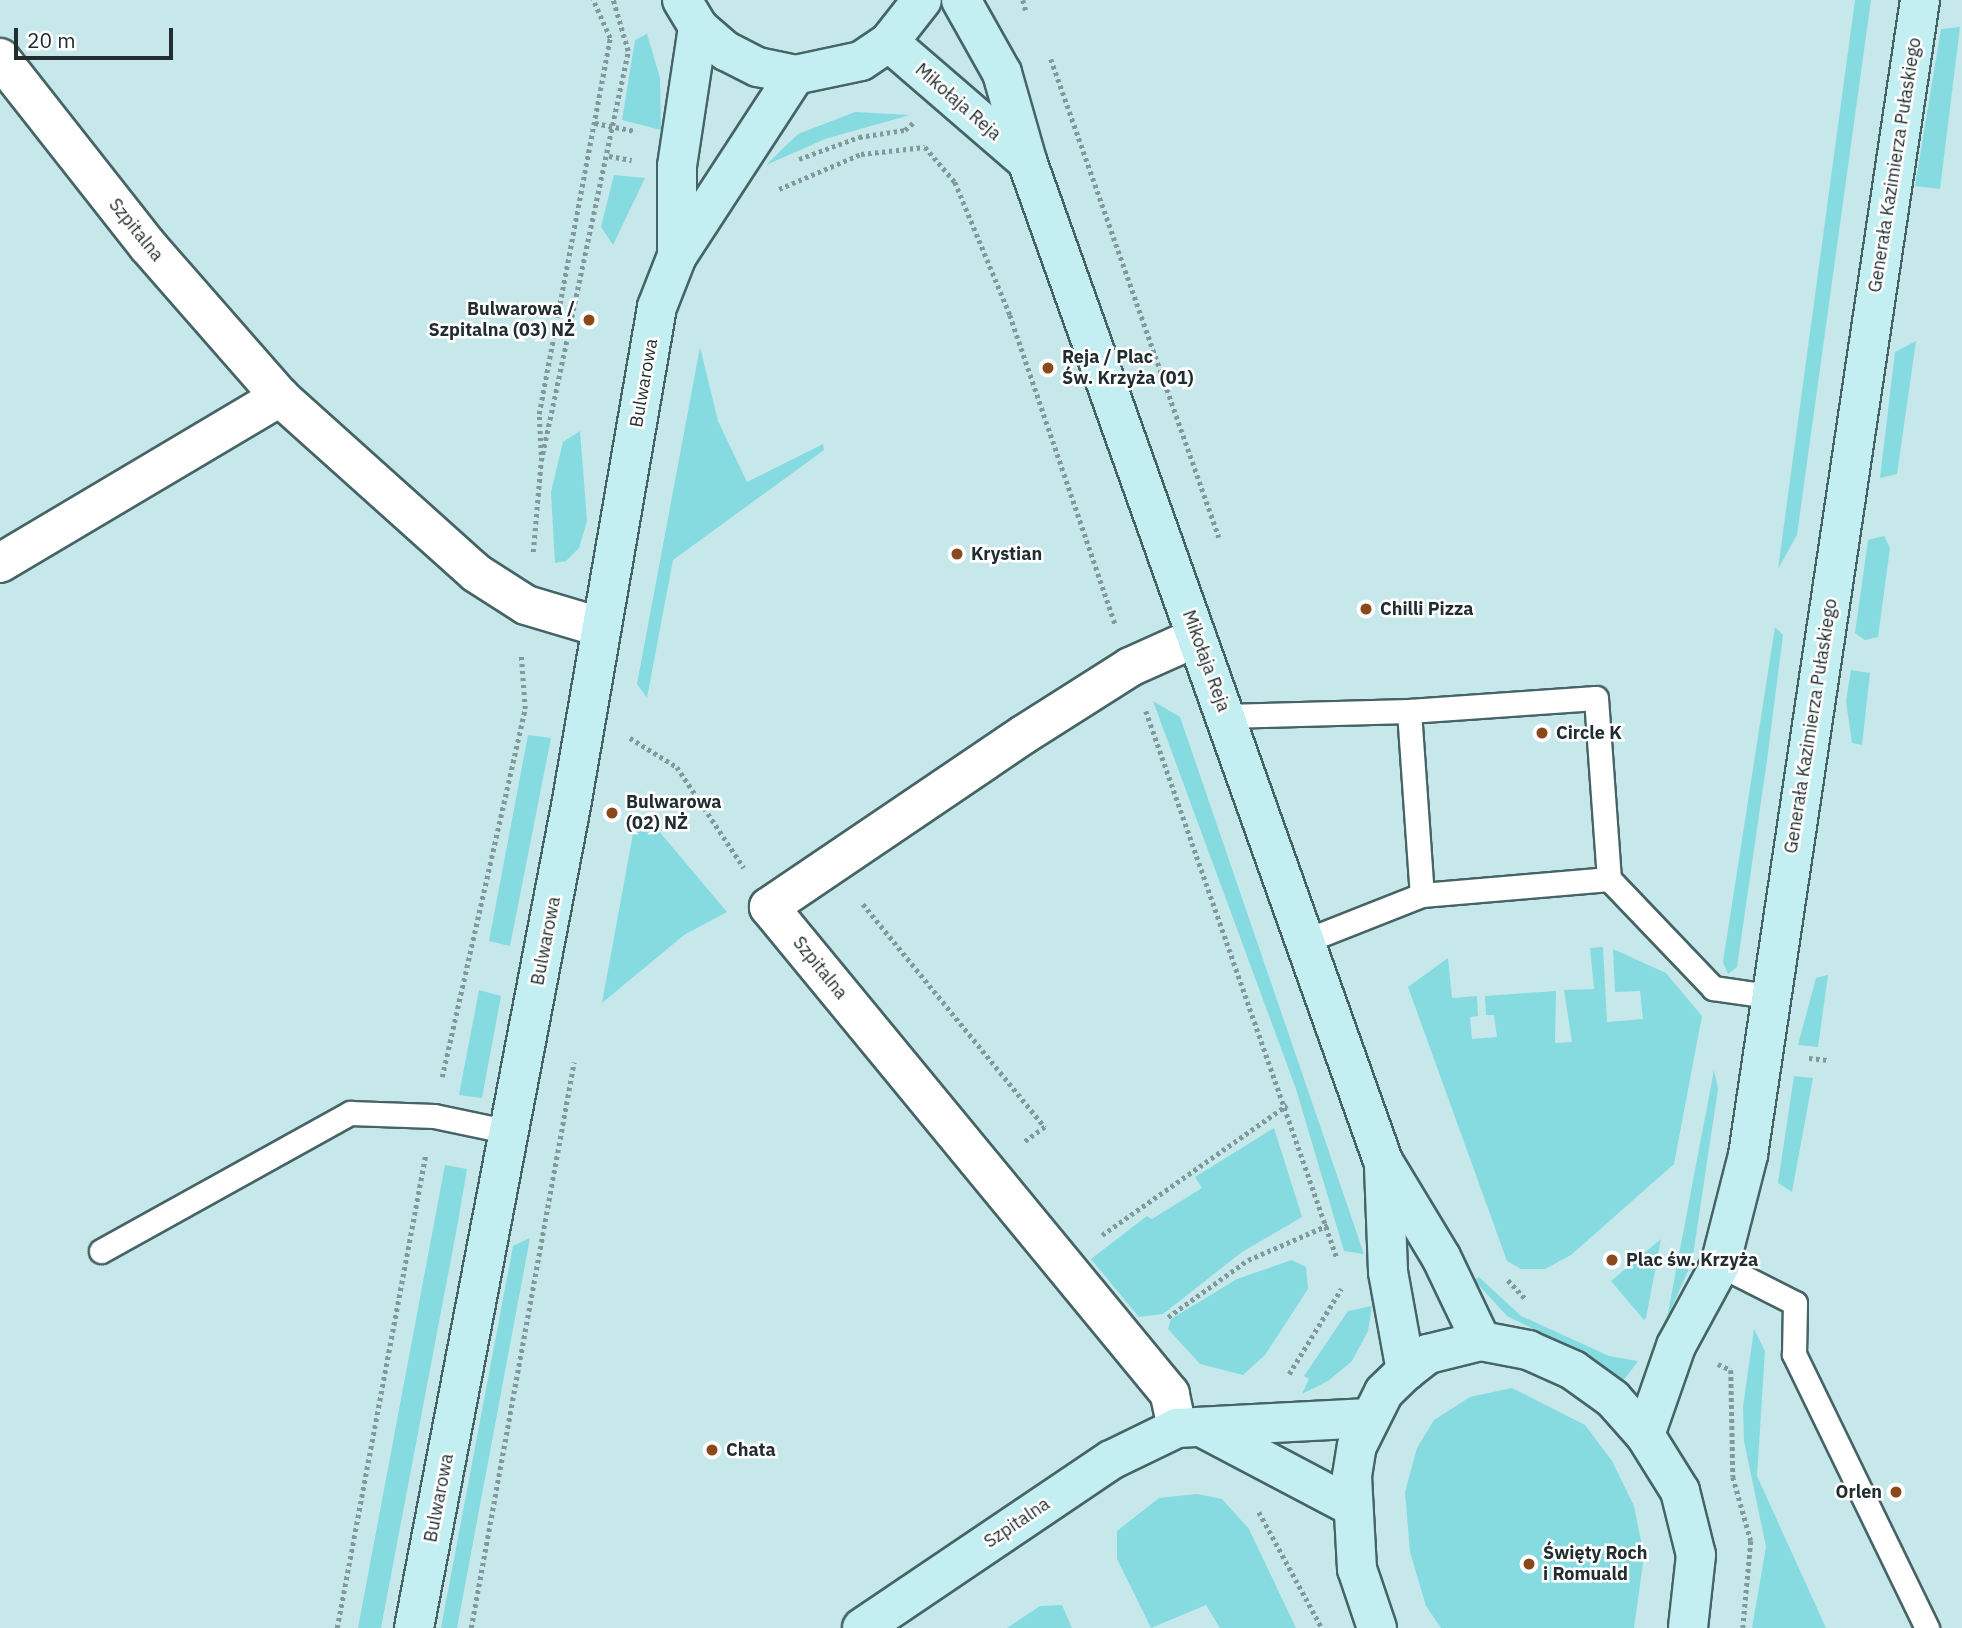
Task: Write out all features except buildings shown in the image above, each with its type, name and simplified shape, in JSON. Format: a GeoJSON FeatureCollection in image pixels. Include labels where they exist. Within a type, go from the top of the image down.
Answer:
{"type":"FeatureCollection","features":[{"type":"Feature","properties":{"kind":"street"},"geometry":{"type":"LineString","coordinates":[[690,13],[726,51],[758,67],[794,75],[861,61],[889,42],[922,0]]}},
{"type":"Feature","properties":{"kind":"street","name":"Mikołaja Reja"},"geometry":{"type":"LineString","coordinates":[[961,0],[1002,73],[1027,161],[1383,1161]]}},
{"type":"Feature","properties":{"kind":"street","name":"Generała Kazimierza Pułaskiego"},"geometry":{"type":"LineString","coordinates":[[1644,1435],[1676,1346],[1720,1265],[1748,1155],[1769,996],[1920,0]]}},
{"type":"Feature","properties":{"kind":"street","name":"Bulwarowa"},"geometry":{"type":"LineString","coordinates":[[677,256],[677,166],[690,13]]}},
{"type":"Feature","properties":{"kind":"street","name":"Mikołaja Reja"},"geometry":{"type":"LineString","coordinates":[[889,42],[1027,161]]}},
{"type":"Feature","properties":{"kind":"street","name":"Szpitalna"},"geometry":{"type":"LineString","coordinates":[[0,58],[148,246],[280,397],[475,573],[526,605],[600,627]]}},
{"type":"Feature","properties":{"kind":"street","name":"Bulwarowa"},"geometry":{"type":"LineString","coordinates":[[414,1628],[510,1132],[657,306],[677,256],[794,75]]}},
{"type":"Feature","properties":{"kind":"street"},"geometry":{"type":"LineString","coordinates":[[0,563],[280,397]]}},
{"type":"Feature","properties":{"kind":"street"},"geometry":{"type":"LineString","coordinates":[[769,907],[1076,701],[1130,667],[1197,637]]}},
{"type":"Feature","properties":{"kind":"street","name":"Szpitalna"},"geometry":{"type":"LineString","coordinates":[[769,907],[1170,1394],[1191,1428]]}},
{"type":"Feature","properties":{"kind":"street"},"geometry":{"type":"LineString","coordinates":[[1383,1161],[1441,1257],[1481,1341]]}},
{"type":"Feature","properties":{"kind":"street"},"geometry":{"type":"LineString","coordinates":[[1383,1161],[1388,1272],[1406,1371]]}},
{"type":"Feature","properties":{"kind":"street"},"geometry":{"type":"LineString","coordinates":[[1377,1628],[1357,1569],[1353,1507],[1354,1466],[1369,1418],[1406,1371],[1427,1354],[1481,1341],[1528,1350],[1573,1370],[1613,1399],[1644,1435],[1680,1491],[1696,1555],[1688,1628]]}},
{"type":"Feature","properties":{"kind":"street","name":"Szpitalna"},"geometry":{"type":"LineString","coordinates":[[862,1628],[1111,1460],[1191,1428],[1369,1418]]}},
{"type":"Feature","properties":{"kind":"street"},"geometry":{"type":"LineString","coordinates":[[1191,1428],[1353,1507]]}},
{"type":"Feature","properties":{"kind":"lane"},"geometry":{"type":"LineString","coordinates":[[1226,716],[1409,711],[1596,698],[1609,879],[1713,988],[1769,996]]}},
{"type":"Feature","properties":{"kind":"lane"},"geometry":{"type":"LineString","coordinates":[[1409,711],[1422,895]]}},
{"type":"Feature","properties":{"kind":"lane"},"geometry":{"type":"LineString","coordinates":[[1306,941],[1422,895],[1609,879]]}},
{"type":"Feature","properties":{"kind":"lane"},"geometry":{"type":"LineString","coordinates":[[101,1251],[350,1113],[434,1116],[510,1132]]}},
{"type":"Feature","properties":{"kind":"lane"},"geometry":{"type":"LineString","coordinates":[[1720,1265],[1795,1303],[1794,1354],[1927,1628]]}},
{"type":"Feature","properties":{"kind":"path"},"geometry":{"type":"LineString","coordinates":[[593,0],[610,38],[539,414],[541,461],[628,51],[613,0]]}},
{"type":"Feature","properties":{"kind":"path"},"geometry":{"type":"LineString","coordinates":[[1023,0],[1030,18]]}},
{"type":"Feature","properties":{"kind":"path"},"geometry":{"type":"LineString","coordinates":[[1046,47],[1219,537]]}},
{"type":"Feature","properties":{"kind":"path"},"geometry":{"type":"LineString","coordinates":[[337,1628],[434,1116],[525,709]]}},
{"type":"Feature","properties":{"kind":"path"},"geometry":{"type":"LineString","coordinates":[[624,749],[626,736],[677,767],[769,907]]}},
{"type":"Feature","properties":{"kind":"path"},"geometry":{"type":"LineString","coordinates":[[863,904],[1045,1128],[1018,1146]]}},
{"type":"Feature","properties":{"kind":"path"},"geometry":{"type":"LineString","coordinates":[[471,1628],[575,1058]]}},
{"type":"Feature","properties":{"kind":"path"},"geometry":{"type":"LineString","coordinates":[[1096,1240],[1287,1105]]}},
{"type":"Feature","properties":{"kind":"path"},"geometry":{"type":"LineString","coordinates":[[1164,1329],[1164,1321],[1174,1311],[1248,1260],[1328,1225]]}},
{"type":"Feature","properties":{"kind":"shaded area"},"geometry":{"type":"Polygon","coordinates":[[[1855,0],[1871,0],[1797,535],[1778,569],[1855,0]]]}},
{"type":"Feature","properties":{"kind":"shaded area"},"geometry":{"type":"Polygon","coordinates":[[[1960,27],[1940,189],[1915,186],[1941,29],[1960,27]]]}},
{"type":"Feature","properties":{"kind":"shaded area"},"geometry":{"type":"Polygon","coordinates":[[[647,34],[660,78],[661,130],[622,120],[635,40],[647,34]]]}},
{"type":"Feature","properties":{"kind":"shaded area"},"geometry":{"type":"Polygon","coordinates":[[[855,112],[910,115],[825,139],[766,165],[798,134],[855,112]]]}},
{"type":"Feature","properties":{"kind":"shaded area"},"geometry":{"type":"Polygon","coordinates":[[[614,175],[645,178],[613,245],[601,227],[614,175]]]}},
{"type":"Feature","properties":{"kind":"shaded area"},"geometry":{"type":"Polygon","coordinates":[[[1916,341],[1897,474],[1880,478],[1895,352],[1916,341]]]}},
{"type":"Feature","properties":{"kind":"shaded area"},"geometry":{"type":"Polygon","coordinates":[[[700,347],[718,421],[747,482],[823,444],[824,450],[673,560],[647,698],[637,684],[700,347]]]}},
{"type":"Feature","properties":{"kind":"shaded area"},"geometry":{"type":"Polygon","coordinates":[[[580,431],[587,521],[579,548],[566,561],[555,563],[551,492],[563,442],[580,431]]]}},
{"type":"Feature","properties":{"kind":"shaded area"},"geometry":{"type":"Polygon","coordinates":[[[1884,536],[1890,548],[1878,637],[1865,640],[1855,633],[1868,540],[1884,536]]]}},
{"type":"Feature","properties":{"kind":"shaded area"},"geometry":{"type":"Polygon","coordinates":[[[1775,627],[1783,635],[1767,760],[1737,967],[1728,974],[1723,962],[1775,627]]]}},
{"type":"Feature","properties":{"kind":"shaded area"},"geometry":{"type":"Polygon","coordinates":[[[1851,670],[1870,673],[1862,745],[1852,743],[1846,701],[1851,670]]]}},
{"type":"Feature","properties":{"kind":"shaded area"},"geometry":{"type":"Polygon","coordinates":[[[1153,701],[1180,717],[1364,1254],[1344,1251],[1296,1089],[1153,701]]]}},
{"type":"Feature","properties":{"kind":"shaded area"},"geometry":{"type":"Polygon","coordinates":[[[528,735],[551,738],[510,946],[489,941],[528,735]]]}},
{"type":"Feature","properties":{"kind":"shaded area"},"geometry":{"type":"Polygon","coordinates":[[[647,817],[727,912],[684,935],[602,1003],[634,828],[647,817]]]}},
{"type":"Feature","properties":{"kind":"shaded area"},"geometry":{"type":"Polygon","coordinates":[[[1603,947],[1607,1022],[1643,1019],[1640,991],[1615,992],[1613,949],[1666,973],[1702,1016],[1674,1164],[1571,1255],[1545,1269],[1521,1269],[1507,1261],[1408,987],[1448,958],[1452,998],[1477,996],[1478,1016],[1470,1017],[1472,1039],[1497,1037],[1494,1015],[1486,1015],[1485,996],[1556,991],[1555,1043],[1572,1042],[1564,990],[1594,989],[1590,948],[1603,947]]]}},
{"type":"Feature","properties":{"kind":"shaded area"},"geometry":{"type":"Polygon","coordinates":[[[1828,975],[1818,1047],[1798,1045],[1816,978],[1828,975]]]}},
{"type":"Feature","properties":{"kind":"shaded area"},"geometry":{"type":"Polygon","coordinates":[[[479,990],[501,996],[482,1098],[459,1095],[479,990]]]}},
{"type":"Feature","properties":{"kind":"shaded area"},"geometry":{"type":"Polygon","coordinates":[[[1714,1070],[1718,1089],[1692,1262],[1667,1318],[1714,1070]]]}},
{"type":"Feature","properties":{"kind":"shaded area"},"geometry":{"type":"Polygon","coordinates":[[[1794,1076],[1813,1078],[1792,1192],[1778,1183],[1794,1076]]]}},
{"type":"Feature","properties":{"kind":"shaded area"},"geometry":{"type":"Polygon","coordinates":[[[1274,1128],[1302,1217],[1242,1252],[1163,1314],[1139,1317],[1091,1259],[1147,1216],[1152,1219],[1202,1188],[1195,1177],[1274,1128]]]}},
{"type":"Feature","properties":{"kind":"shaded area"},"geometry":{"type":"Polygon","coordinates":[[[445,1165],[467,1169],[458,1222],[381,1628],[358,1628],[445,1165]]]}},
{"type":"Feature","properties":{"kind":"shaded area"},"geometry":{"type":"Polygon","coordinates":[[[530,1238],[457,1628],[441,1628],[513,1246],[530,1238]]]}},
{"type":"Feature","properties":{"kind":"shaded area"},"geometry":{"type":"Polygon","coordinates":[[[1661,1239],[1646,1318],[1644,1320],[1611,1281],[1661,1239]]]}},
{"type":"Feature","properties":{"kind":"shaded area"},"geometry":{"type":"Polygon","coordinates":[[[1292,1260],[1306,1267],[1308,1289],[1265,1355],[1243,1375],[1200,1364],[1168,1329],[1171,1319],[1237,1279],[1292,1260]]]}},
{"type":"Feature","properties":{"kind":"shaded area"},"geometry":{"type":"Polygon","coordinates":[[[1479,1277],[1521,1316],[1609,1356],[1638,1361],[1621,1384],[1572,1348],[1507,1316],[1474,1280],[1479,1277]]]}},
{"type":"Feature","properties":{"kind":"shaded area"},"geometry":{"type":"Polygon","coordinates":[[[1372,1306],[1368,1331],[1352,1361],[1328,1381],[1302,1394],[1309,1379],[1304,1376],[1348,1311],[1372,1306]]]}},
{"type":"Feature","properties":{"kind":"shaded area"},"geometry":{"type":"Polygon","coordinates":[[[1754,1329],[1765,1351],[1757,1476],[1826,1628],[1752,1628],[1766,1547],[1744,1441],[1743,1407],[1754,1329]]]}},
{"type":"Feature","properties":{"kind":"shaded area"},"geometry":{"type":"Polygon","coordinates":[[[1512,1388],[1585,1425],[1612,1461],[1634,1506],[1644,1556],[1634,1628],[1441,1628],[1426,1606],[1410,1552],[1405,1492],[1417,1448],[1434,1420],[1470,1397],[1512,1388]]]}},
{"type":"Feature","properties":{"kind":"shaded area"},"geometry":{"type":"Polygon","coordinates":[[[1197,1494],[1222,1499],[1249,1529],[1296,1628],[1220,1628],[1206,1605],[1151,1628],[1117,1559],[1117,1531],[1159,1498],[1197,1494]]]}},
{"type":"Feature","properties":{"kind":"shaded area"},"geometry":{"type":"Polygon","coordinates":[[[1062,1605],[1072,1628],[1007,1628],[1040,1606],[1062,1605]]]}},
{"type":"Feature","properties":{"kind":"place","name":"Bulwarowa / Szpitalna (03) NŻ"},"geometry":{"type":"Point","coordinates":[589,320]}},
{"type":"Feature","properties":{"kind":"place","name":"Reja / Plac Św. Krzyża (01)"},"geometry":{"type":"Point","coordinates":[1048,368]}},
{"type":"Feature","properties":{"kind":"place","name":"Krystian"},"geometry":{"type":"Point","coordinates":[957,554]}},
{"type":"Feature","properties":{"kind":"place","name":"Chilli Pizza"},"geometry":{"type":"Point","coordinates":[1366,609]}},
{"type":"Feature","properties":{"kind":"place","name":"Circle K"},"geometry":{"type":"Point","coordinates":[1542,733]}},
{"type":"Feature","properties":{"kind":"place","name":"Bulwarowa (02) NŻ"},"geometry":{"type":"Point","coordinates":[612,813]}},
{"type":"Feature","properties":{"kind":"place","name":"Plac św. Krzyża"},"geometry":{"type":"Point","coordinates":[1612,1260]}},
{"type":"Feature","properties":{"kind":"place","name":"Chata"},"geometry":{"type":"Point","coordinates":[712,1450]}},
{"type":"Feature","properties":{"kind":"place","name":"Orlen"},"geometry":{"type":"Point","coordinates":[1896,1492]}},
{"type":"Feature","properties":{"kind":"place","name":"Święty Roch i Romuald"},"geometry":{"type":"Point","coordinates":[1529,1564]}}]}
